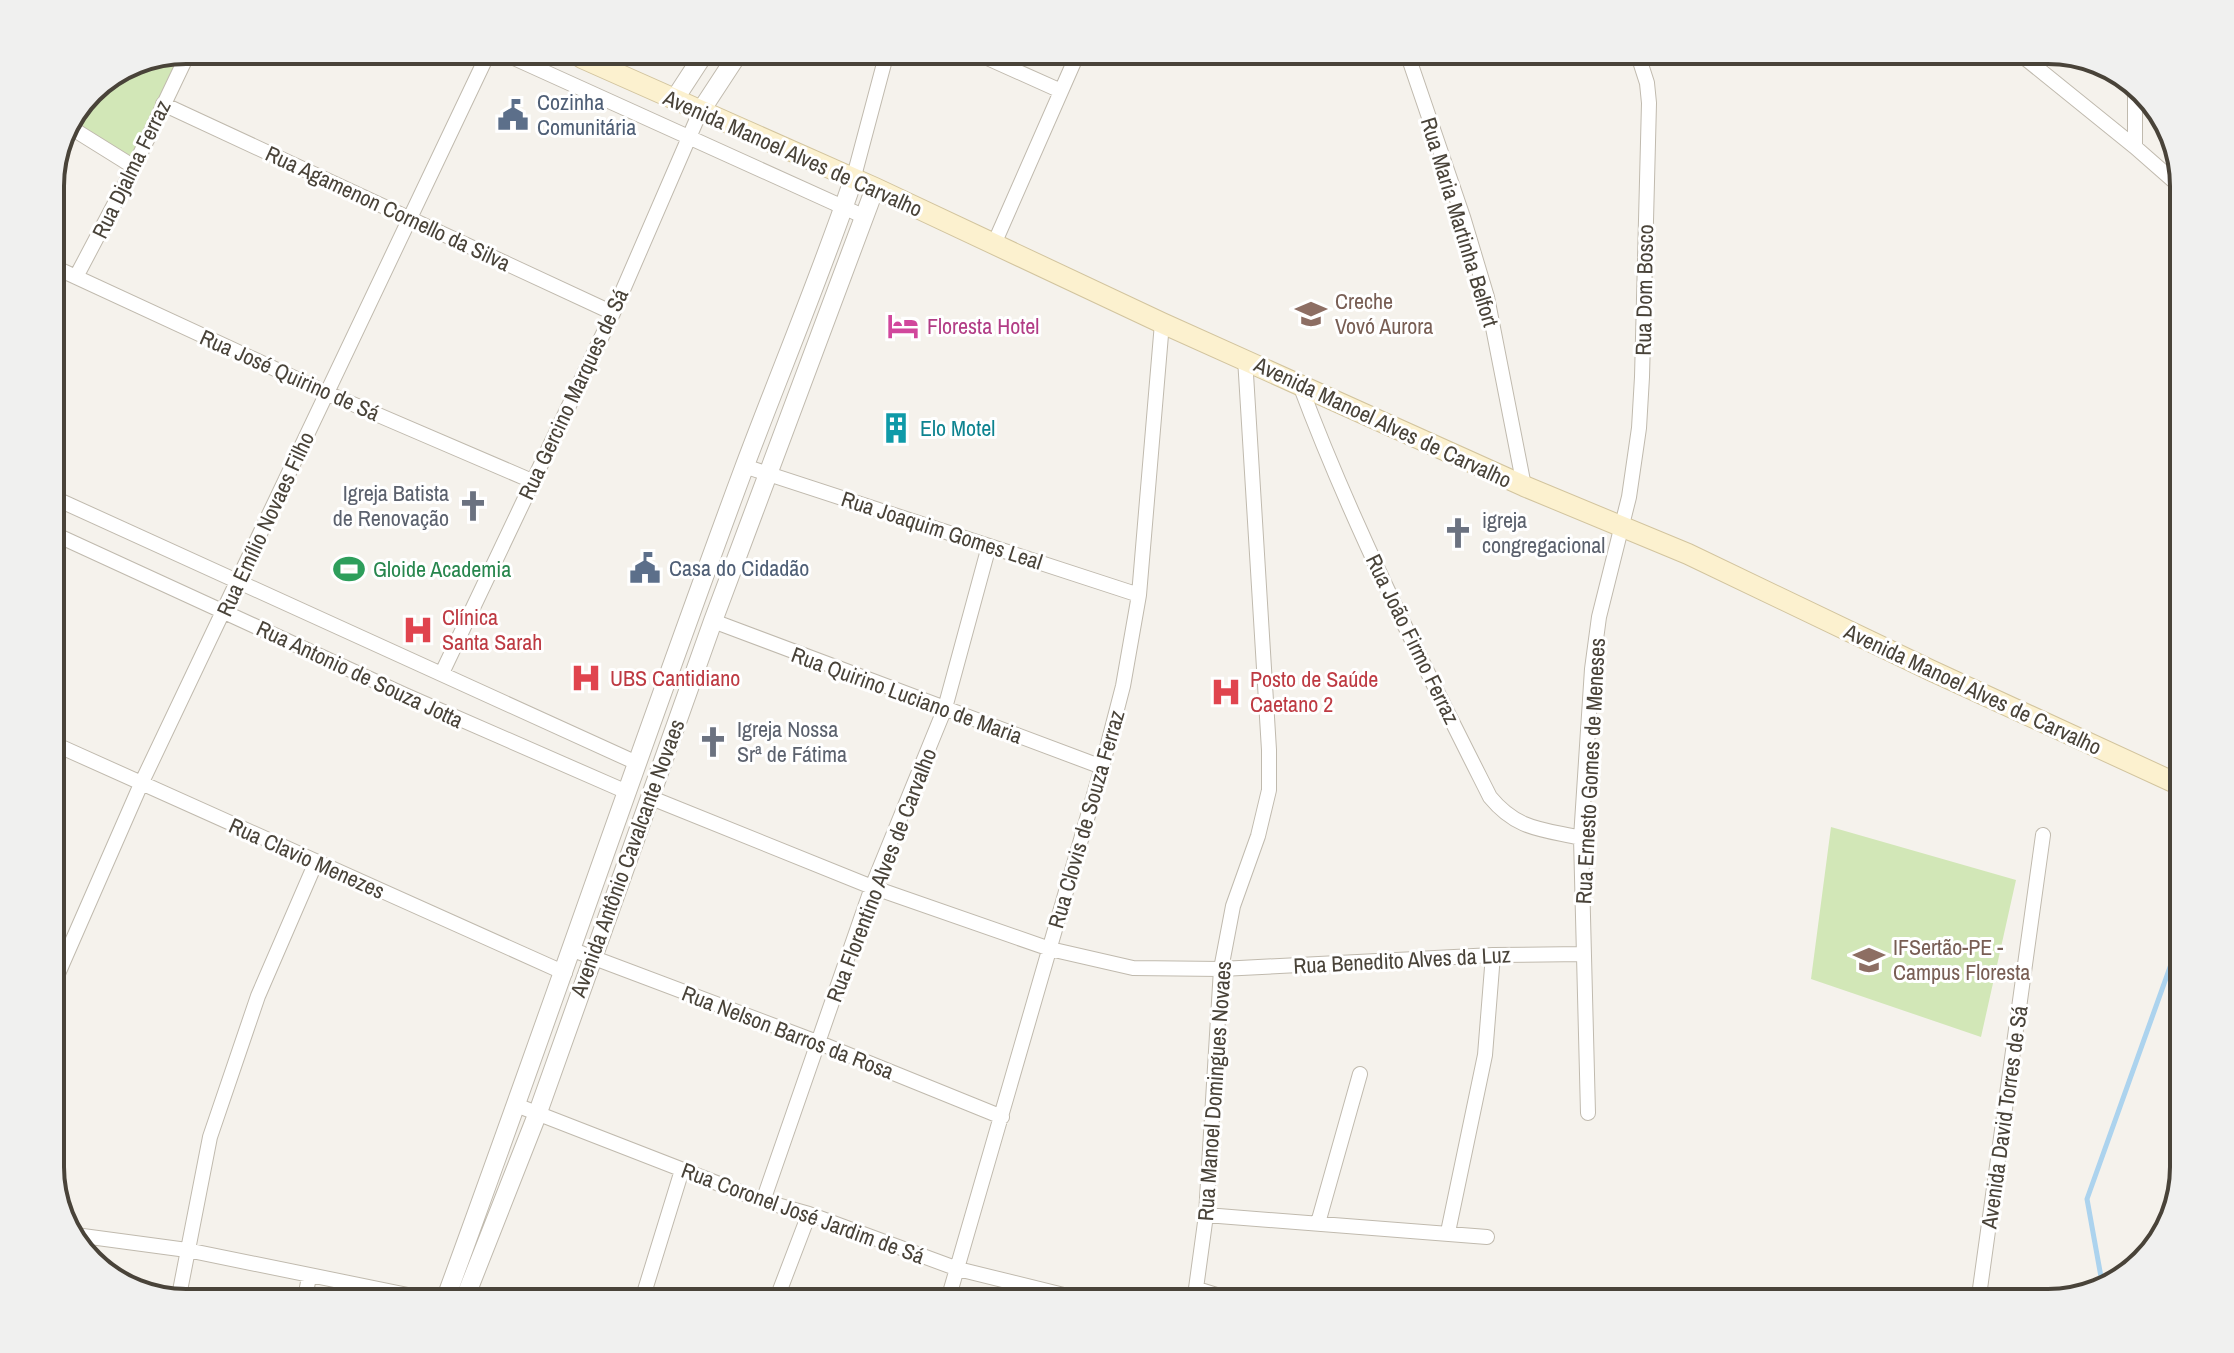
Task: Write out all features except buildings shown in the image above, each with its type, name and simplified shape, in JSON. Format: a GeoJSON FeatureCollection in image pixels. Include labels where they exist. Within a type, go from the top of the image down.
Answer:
{"type":"FeatureCollection","features":[{"type":"Feature","properties":{"kind":"main road","name":"Avenida Manoel Alves de Carvalho"},"geometry":{"type":"LineString","coordinates":[[595,64],[875,188],[1162,323],[1524,486],[1688,554],[2170,781]]}},
{"type":"Feature","properties":{"kind":"street","name":"Rua Djalma Ferraz"},"geometry":{"type":"LineString","coordinates":[[76,277],[134,167],[183,64]]}},
{"type":"Feature","properties":{"kind":"street","name":"Rua Emílio Novaes Filho"},"geometry":{"type":"LineString","coordinates":[[64,960],[141,784],[483,64]]}},
{"type":"Feature","properties":{"kind":"street","name":"Avenida Manoel Alves de Carvalho"},"geometry":{"type":"LineString","coordinates":[[527,64],[865,217]]}},
{"type":"Feature","properties":{"kind":"street"},"geometry":{"type":"LineString","coordinates":[[674,100],[697,64]]}},
{"type":"Feature","properties":{"kind":"street"},"geometry":{"type":"LineString","coordinates":[[700,112],[731,64]]}},
{"type":"Feature","properties":{"kind":"street"},"geometry":{"type":"LineString","coordinates":[[450,1289],[744,466],[843,209],[884,64]]}},
{"type":"Feature","properties":{"kind":"street"},"geometry":{"type":"LineString","coordinates":[[1001,64],[1061,91]]}},
{"type":"Feature","properties":{"kind":"street"},"geometry":{"type":"LineString","coordinates":[[994,244],[1073,64]]}},
{"type":"Feature","properties":{"kind":"street","name":"Rua Maria Martinha Belfort"},"geometry":{"type":"LineString","coordinates":[[1411,64],[1487,297],[1524,486]]}},
{"type":"Feature","properties":{"kind":"street","name":"Rua Dom Bosco"},"geometry":{"type":"LineString","coordinates":[[1621,528],[1635,455],[1642,377],[1649,103],[1641,64]]}},
{"type":"Feature","properties":{"kind":"street"},"geometry":{"type":"LineString","coordinates":[[2032,64],[2170,178]]}},
{"type":"Feature","properties":{"kind":"street"},"geometry":{"type":"LineString","coordinates":[[2135,101],[2135,147]]}},
{"type":"Feature","properties":{"kind":"street","name":"Rua Agamenon Cornello da Silva"},"geometry":{"type":"LineString","coordinates":[[163,104],[613,313]]}},
{"type":"Feature","properties":{"kind":"street","name":"Rua Gercino Marques de Sá"},"geometry":{"type":"LineString","coordinates":[[442,673],[613,313],[700,112]]}},
{"type":"Feature","properties":{"kind":"street"},"geometry":{"type":"LineString","coordinates":[[77,132],[134,167]]}},
{"type":"Feature","properties":{"kind":"street","name":"Avenida Antônio Cavalcante Novaes"},"geometry":{"type":"LineString","coordinates":[[469,1289],[537,1115],[591,956],[713,621],[875,188]]}},
{"type":"Feature","properties":{"kind":"street","name":"Rua José Quirino de Sá"},"geometry":{"type":"LineString","coordinates":[[64,271],[327,393],[532,481]]}},
{"type":"Feature","properties":{"kind":"street","name":"Rua Clovis de Souza Ferraz"},"geometry":{"type":"LineString","coordinates":[[952,1289],[1123,686],[1139,595],[1162,323]]}},
{"type":"Feature","properties":{"kind":"street","name":"Rua Manoel Domingues Novaes"},"geometry":{"type":"LineString","coordinates":[[1197,1289],[1206,1215],[1221,969],[1233,906],[1258,836],[1269,790],[1245,358]]}},
{"type":"Feature","properties":{"kind":"street","name":"Rua João Firmo Ferraz"},"geometry":{"type":"LineString","coordinates":[[1300,385],[1327,459],[1410,639],[1490,797],[1505,815],[1519,822],[1581,838]]}},
{"type":"Feature","properties":{"kind":"street","name":"Rua Joaquim Gomes Leal"},"geometry":{"type":"LineString","coordinates":[[744,466],[1139,595]]}},
{"type":"Feature","properties":{"kind":"street","name":"Rua Antonio de Souza Jotta"},"geometry":{"type":"LineString","coordinates":[[64,502],[637,763]]}},
{"type":"Feature","properties":{"kind":"street","name":"Rua Ernesto Gomes de Meneses"},"geometry":{"type":"LineString","coordinates":[[1588,1113],[1581,838],[1592,669],[1599,617],[1621,528]]}},
{"type":"Feature","properties":{"kind":"street","name":"Rua Antonio de Souza Jotta"},"geometry":{"type":"LineString","coordinates":[[64,538],[432,708],[627,792]]}},
{"type":"Feature","properties":{"kind":"street","name":"Rua Florentino Alves de Carvalho"},"geometry":{"type":"LineString","coordinates":[[763,1201],[872,887],[945,708],[989,546]]}},
{"type":"Feature","properties":{"kind":"street"},"geometry":{"type":"LineString","coordinates":[[709,566],[730,577]]}},
{"type":"Feature","properties":{"kind":"street","name":"Rua Quirino Luciano de Maria"},"geometry":{"type":"LineString","coordinates":[[713,621],[1102,767]]}},
{"type":"Feature","properties":{"kind":"street","name":"Rua Clavio Menezes"},"geometry":{"type":"LineString","coordinates":[[64,748],[565,973]]}},
{"type":"Feature","properties":{"kind":"street","name":"Rua Benedito Alves da Luz"},"geometry":{"type":"LineString","coordinates":[[649,797],[872,887],[1050,949],[1133,968],[1221,969],[1493,955],[1583,954]]}},
{"type":"Feature","properties":{"kind":"street","name":"Avenida David Torres de Sá"},"geometry":{"type":"LineString","coordinates":[[1980,1289],[2043,835]]}},
{"type":"Feature","properties":{"kind":"street"},"geometry":{"type":"LineString","coordinates":[[180,1289],[210,1137],[258,996],[316,862]]}},
{"type":"Feature","properties":{"kind":"street","name":"Rua Nelson Barros da Rosa"},"geometry":{"type":"LineString","coordinates":[[573,950],[817,1042],[1002,1117]]}},
{"type":"Feature","properties":{"kind":"street"},"geometry":{"type":"LineString","coordinates":[[1448,1232],[1485,1055],[1493,955]]}},
{"type":"Feature","properties":{"kind":"street"},"geometry":{"type":"LineString","coordinates":[[1318,1223],[1360,1074]]}},
{"type":"Feature","properties":{"kind":"street","name":"Rua Coronel José Jardim de Sá"},"geometry":{"type":"LineString","coordinates":[[516,1105],[763,1201],[809,1214],[958,1269],[1039,1289]]}},
{"type":"Feature","properties":{"kind":"street"},"geometry":{"type":"LineString","coordinates":[[645,1289],[682,1170]]}},
{"type":"Feature","properties":{"kind":"street"},"geometry":{"type":"LineString","coordinates":[[780,1289],[809,1214]]}},
{"type":"Feature","properties":{"kind":"street"},"geometry":{"type":"LineString","coordinates":[[1206,1215],[1487,1237]]}},
{"type":"Feature","properties":{"kind":"street"},"geometry":{"type":"LineString","coordinates":[[86,1236],[187,1250],[372,1289]]}},
{"type":"Feature","properties":{"kind":"street"},"geometry":{"type":"LineString","coordinates":[[307,1289],[309,1277]]}},
{"type":"Feature","properties":{"kind":"green space"},"geometry":{"type":"Polygon","coordinates":[[[182,64],[160,116],[127,161],[80,127],[106,94],[125,80],[147,71],[182,64]]]}},
{"type":"Feature","properties":{"kind":"green space"},"geometry":{"type":"Polygon","coordinates":[[[1831,827],[2016,880],[1981,1037],[1811,979],[1831,827]]]}},
{"type":"Feature","properties":{"kind":"waterway"},"geometry":{"type":"LineString","coordinates":[[2101,1277],[2087,1199],[2170,967]]}},
{"type":"Feature","properties":{"kind":"place","name":"Cozinha Comunitária"},"geometry":{"type":"Point","coordinates":[513,115]}},
{"type":"Feature","properties":{"kind":"place","name":"Creche Vovó Aurora"},"geometry":{"type":"Point","coordinates":[1311,314]}},
{"type":"Feature","properties":{"kind":"place","name":"Floresta Hotel"},"geometry":{"type":"Point","coordinates":[903,326]}},
{"type":"Feature","properties":{"kind":"place","name":"Elo Motel"},"geometry":{"type":"Point","coordinates":[896,428]}},
{"type":"Feature","properties":{"kind":"place","name":"Igreja Batista de Renovação"},"geometry":{"type":"Point","coordinates":[473,506]}},
{"type":"Feature","properties":{"kind":"place","name":"igreja congregacional"},"geometry":{"type":"Point","coordinates":[1458,533]}},
{"type":"Feature","properties":{"kind":"place","name":"Casa do Cidadão"},"geometry":{"type":"Point","coordinates":[645,568]}},
{"type":"Feature","properties":{"kind":"place","name":"Gloide Academia"},"geometry":{"type":"Point","coordinates":[349,569]}},
{"type":"Feature","properties":{"kind":"place","name":"Clínica Santa Sarah"},"geometry":{"type":"Point","coordinates":[418,630]}},
{"type":"Feature","properties":{"kind":"place","name":"UBS Cantidiano"},"geometry":{"type":"Point","coordinates":[586,678]}},
{"type":"Feature","properties":{"kind":"place","name":"Posto de Saúde Caetano 2"},"geometry":{"type":"Point","coordinates":[1226,692]}},
{"type":"Feature","properties":{"kind":"place","name":"Igreja Nossa Srª de Fátima"},"geometry":{"type":"Point","coordinates":[713,742]}},
{"type":"Feature","properties":{"kind":"place","name":"IFSertão-PE - Campus Floresta"},"geometry":{"type":"Point","coordinates":[1869,960]}}]}
